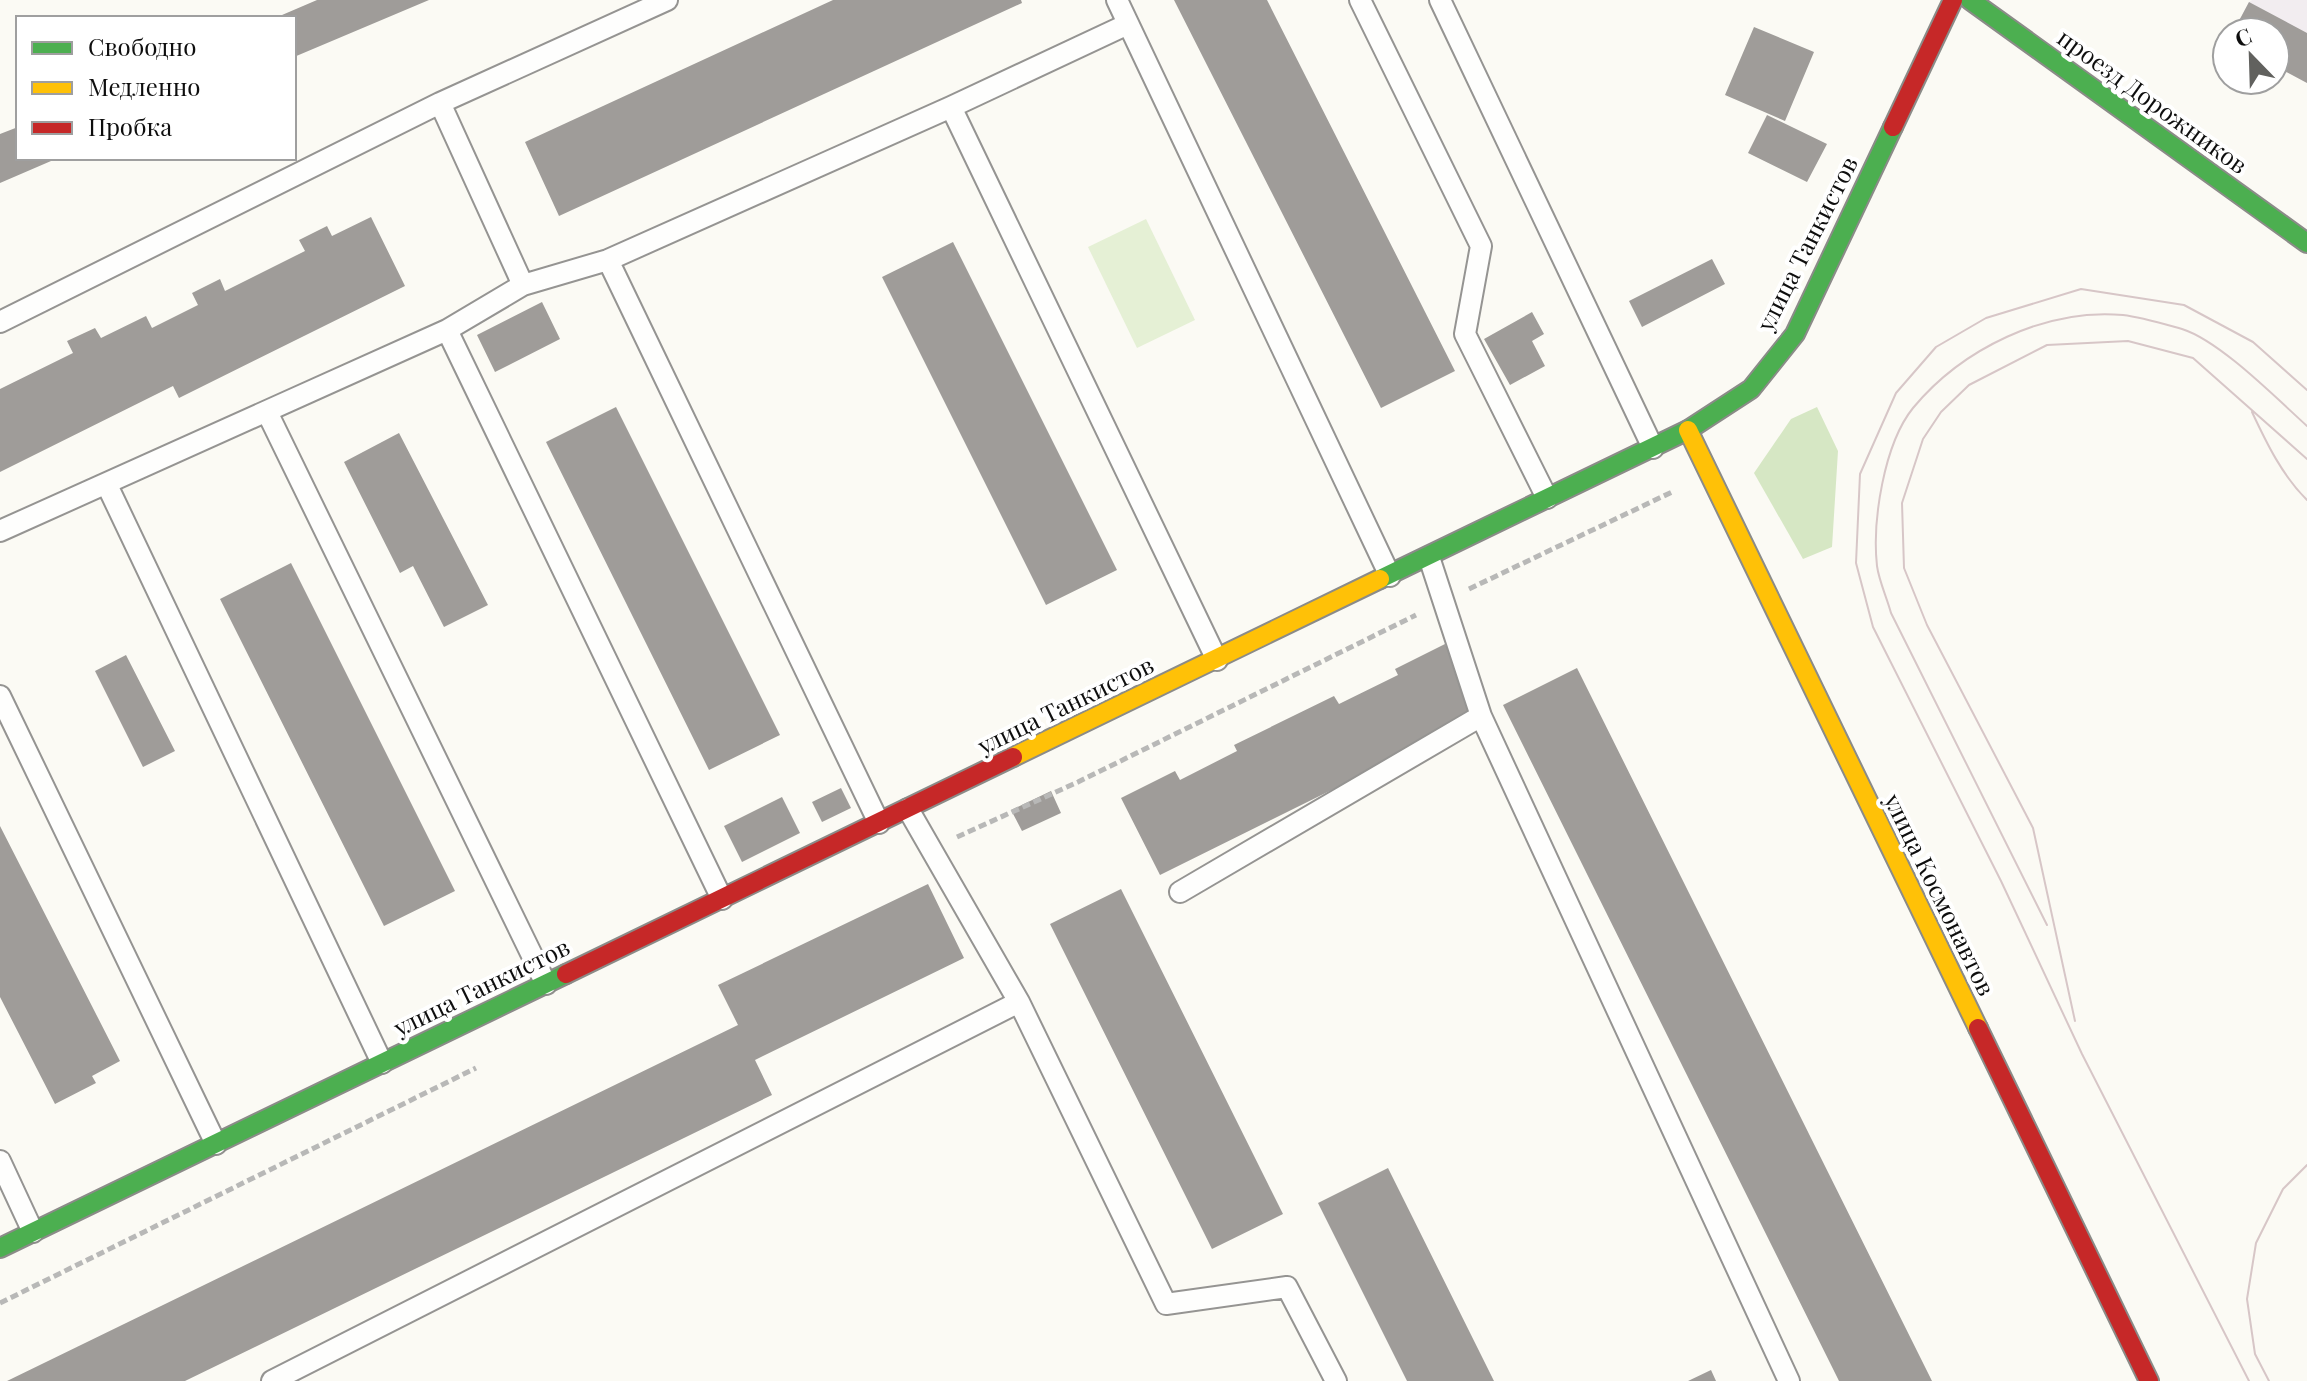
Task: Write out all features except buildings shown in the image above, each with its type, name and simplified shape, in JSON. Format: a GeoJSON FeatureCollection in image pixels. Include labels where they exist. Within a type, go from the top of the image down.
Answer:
{"type":"FeatureCollection","features":[{"type":"Feature","properties":{"kind":"main road","name":"улица Танкистов"},"geometry":{"type":"LineString","coordinates":[[0,1248],[1688,430],[1751,389],[1795,334],[1953,0]]}},
{"type":"Feature","properties":{"kind":"main road","name":"проезд Дорожников"},"geometry":{"type":"LineString","coordinates":[[1970,0],[2307,243]]}},
{"type":"Feature","properties":{"kind":"main road","name":"улица Космонавтов"},"geometry":{"type":"LineString","coordinates":[[1688,430],[2146,1376]]}},
{"type":"Feature","properties":{"kind":"lane"},"geometry":{"type":"LineString","coordinates":[[0,322],[440,103],[667,0]]}},
{"type":"Feature","properties":{"kind":"lane"},"geometry":{"type":"LineString","coordinates":[[1117,0],[1390,576]]}},
{"type":"Feature","properties":{"kind":"lane"},"geometry":{"type":"LineString","coordinates":[[1360,0],[1481,246],[1465,334],[1547,498]]}},
{"type":"Feature","properties":{"kind":"lane"},"geometry":{"type":"LineString","coordinates":[[1440,0],[1653,448]]}},
{"type":"Feature","properties":{"kind":"lane"},"geometry":{"type":"LineString","coordinates":[[0,531],[447,330],[523,285],[608,260],[951,107],[1128,24]]}},
{"type":"Feature","properties":{"kind":"lane"},"geometry":{"type":"LineString","coordinates":[[440,103],[523,285]]}},
{"type":"Feature","properties":{"kind":"lane"},"geometry":{"type":"LineString","coordinates":[[951,107],[1217,660]]}},
{"type":"Feature","properties":{"kind":"lane"},"geometry":{"type":"LineString","coordinates":[[608,260],[879,823]]}},
{"type":"Feature","properties":{"kind":"lane"},"geometry":{"type":"LineString","coordinates":[[447,330],[722,899]]}},
{"type":"Feature","properties":{"kind":"lane"},"geometry":{"type":"LineString","coordinates":[[267,412],[546,984]]}},
{"type":"Feature","properties":{"kind":"lane"},"geometry":{"type":"LineString","coordinates":[[107,485],[382,1063]]}},
{"type":"Feature","properties":{"kind":"lane"},"geometry":{"type":"LineString","coordinates":[[1429,557],[1481,716],[1789,1381]]}},
{"type":"Feature","properties":{"kind":"lane"},"geometry":{"type":"LineString","coordinates":[[0,696],[216,1144]]}},
{"type":"Feature","properties":{"kind":"lane"},"geometry":{"type":"LineString","coordinates":[[1180,892],[1481,716]]}},
{"type":"Feature","properties":{"kind":"lane"},"geometry":{"type":"LineString","coordinates":[[908,809],[1019,1002],[1166,1304],[1287,1287],[1336,1381]]}},
{"type":"Feature","properties":{"kind":"lane"},"geometry":{"type":"LineString","coordinates":[[272,1381],[1019,1002]]}},
{"type":"Feature","properties":{"kind":"lane"},"geometry":{"type":"LineString","coordinates":[[0,1161],[33,1232]]}},
{"type":"Feature","properties":{"kind":"lane"},"geometry":{"type":"LineString","coordinates":[[2123,1381],[2146,1376]]}},
{"type":"Feature","properties":{"kind":"path"},"geometry":{"type":"LineString","coordinates":[[930,848],[1078,782],[1708,475]]}},
{"type":"Feature","properties":{"kind":"path"},"geometry":{"type":"LineString","coordinates":[[0,1303],[481,1066]]}},
{"type":"Feature","properties":{"kind":"shaded area"},"geometry":{"type":"Polygon","coordinates":[[[2307,0],[2307,83],[2291,74],[2291,16],[2242,16],[2249,2],[2307,0]]]}},
{"type":"Feature","properties":{"kind":"green space"},"geometry":{"type":"Polygon","coordinates":[[[1146,219],[1195,320],[1137,348],[1088,247],[1146,219]]]}},
{"type":"Feature","properties":{"kind":"green space"},"geometry":{"type":"Polygon","coordinates":[[[1817,407],[1838,451],[1832,547],[1803,559],[1754,473],[1791,419],[1817,407]]]}},
{"type":"Feature","properties":{"kind":"tram line"},"geometry":{"type":"LineString","coordinates":[[2249,1381],[2082,1054],[2001,881],[1873,627],[1856,563],[1860,474],[1896,393],[1936,347],[1986,318],[2081,289],[2184,305],[2253,342],[2307,390]]}},
{"type":"Feature","properties":{"kind":"tram line"},"geometry":{"type":"LineString","coordinates":[[2047,925],[1891,613],[1879,578],[1876,527],[1882,484],[1903,423],[1933,387],[1980,351],[2007,337],[2064,318],[2123,315],[2197,335],[2247,372],[2307,426]]}},
{"type":"Feature","properties":{"kind":"tram line"},"geometry":{"type":"LineString","coordinates":[[2075,1021],[2033,828],[1927,625],[1904,568],[1902,503],[1923,439],[1941,412],[1969,385],[2047,345],[2128,341],[2193,358],[2307,459]]}},
{"type":"Feature","properties":{"kind":"tram line"},"geometry":{"type":"LineString","coordinates":[[2252,412],[2283,470],[2307,500]]}},
{"type":"Feature","properties":{"kind":"tram line"},"geometry":{"type":"LineString","coordinates":[[2269,1381],[2255,1354],[2247,1299],[2256,1243],[2283,1189],[2307,1165]]}},
{"type":"Feature","properties":{"kind":"traffic: fast"},"geometry":{"type":"LineString","coordinates":[[1970,0],[2307,243]]}},
{"type":"Feature","properties":{"kind":"traffic: fast"},"geometry":{"type":"LineString","coordinates":[[1380,579],[1688,430],[1751,389],[1795,334],[1893,127]]}},
{"type":"Feature","properties":{"kind":"traffic: fast"},"geometry":{"type":"LineString","coordinates":[[0,1248],[566,974]]}},
{"type":"Feature","properties":{"kind":"traffic: slow"},"geometry":{"type":"LineString","coordinates":[[1688,430],[1978,1028]]}},
{"type":"Feature","properties":{"kind":"traffic: slow"},"geometry":{"type":"LineString","coordinates":[[1013,757],[1380,579]]}},
{"type":"Feature","properties":{"kind":"traffic: jam"},"geometry":{"type":"LineString","coordinates":[[1893,127],[1953,0]]}},
{"type":"Feature","properties":{"kind":"traffic: jam"},"geometry":{"type":"LineString","coordinates":[[566,974],[1013,757]]}},
{"type":"Feature","properties":{"kind":"traffic: jam"},"geometry":{"type":"LineString","coordinates":[[1978,1028],[2149,1381]]}}]}
